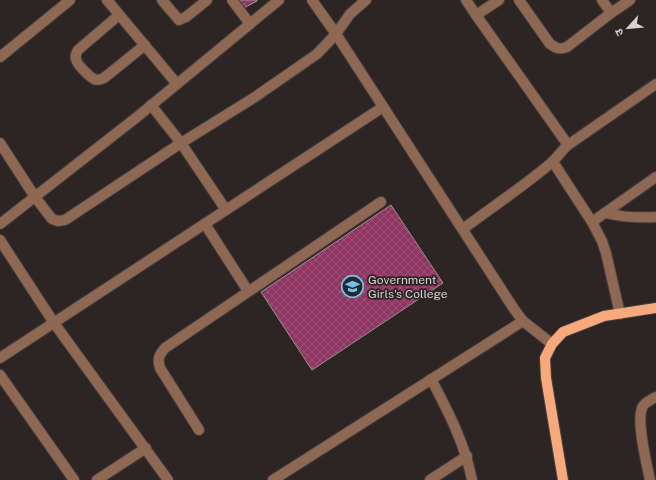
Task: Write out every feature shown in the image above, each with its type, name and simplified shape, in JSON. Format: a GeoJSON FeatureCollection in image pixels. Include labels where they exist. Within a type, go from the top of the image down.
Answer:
{"type":"FeatureCollection","features":[{"type":"Feature","properties":{"kind":"main road"},"geometry":{"type":"LineString","coordinates":[[563,480],[546,378],[545,358],[552,344],[563,332],[604,316],[656,308]]}},
{"type":"Feature","properties":{"kind":"street"},"geometry":{"type":"LineString","coordinates":[[0,57],[70,0]]}},
{"type":"Feature","properties":{"kind":"street"},"geometry":{"type":"LineString","coordinates":[[107,0],[177,84]]}},
{"type":"Feature","properties":{"kind":"street"},"geometry":{"type":"LineString","coordinates":[[162,0],[179,20],[186,17],[207,0]]}},
{"type":"Feature","properties":{"kind":"street"},"geometry":{"type":"LineString","coordinates":[[232,0],[250,24]]}},
{"type":"Feature","properties":{"kind":"street"},"geometry":{"type":"LineString","coordinates":[[0,224],[151,105],[279,0]]}},
{"type":"Feature","properties":{"kind":"street"},"geometry":{"type":"LineString","coordinates":[[312,0],[336,34],[463,228],[514,309],[523,321],[552,344]]}},
{"type":"Feature","properties":{"kind":"street"},"geometry":{"type":"LineString","coordinates":[[0,143],[34,197],[52,219],[58,221],[65,220],[181,143],[254,97],[317,54],[336,34],[350,14],[366,0]]}},
{"type":"Feature","properties":{"kind":"street"},"geometry":{"type":"LineString","coordinates":[[466,0],[568,145]]}},
{"type":"Feature","properties":{"kind":"street"},"geometry":{"type":"LineString","coordinates":[[476,15],[499,0]]}},
{"type":"Feature","properties":{"kind":"street"},"geometry":{"type":"LineString","coordinates":[[519,0],[550,44],[561,49],[567,47],[630,0]]}},
{"type":"Feature","properties":{"kind":"street"},"geometry":{"type":"LineString","coordinates":[[602,0],[611,13]]}},
{"type":"Feature","properties":{"kind":"street"},"geometry":{"type":"LineString","coordinates":[[119,15],[78,50],[76,59],[81,67],[94,79],[99,80],[104,78],[145,45]]}},
{"type":"Feature","properties":{"kind":"street"},"geometry":{"type":"LineString","coordinates":[[463,228],[553,162],[560,151],[568,145],[654,88]]}},
{"type":"Feature","properties":{"kind":"street"},"geometry":{"type":"LineString","coordinates":[[151,105],[181,143],[226,210]]}},
{"type":"Feature","properties":{"kind":"street"},"geometry":{"type":"LineString","coordinates":[[0,358],[383,107]]}},
{"type":"Feature","properties":{"kind":"street"},"geometry":{"type":"LineString","coordinates":[[553,162],[592,222],[602,241],[620,314]]}},
{"type":"Feature","properties":{"kind":"street"},"geometry":{"type":"LineString","coordinates":[[592,222],[656,177]]}},
{"type":"Feature","properties":{"kind":"street"},"geometry":{"type":"LineString","coordinates":[[199,430],[160,368],[158,361],[160,354],[165,348],[381,202]]}},
{"type":"Feature","properties":{"kind":"street"},"geometry":{"type":"LineString","coordinates":[[606,213],[617,216],[656,217]]}},
{"type":"Feature","properties":{"kind":"street"},"geometry":{"type":"LineString","coordinates":[[205,224],[248,291]]}},
{"type":"Feature","properties":{"kind":"street"},"geometry":{"type":"LineString","coordinates":[[0,242],[54,323],[168,480]]}},
{"type":"Feature","properties":{"kind":"street"},"geometry":{"type":"LineString","coordinates":[[273,480],[523,321]]}},
{"type":"Feature","properties":{"kind":"street"},"geometry":{"type":"LineString","coordinates":[[0,375],[74,480]]}},
{"type":"Feature","properties":{"kind":"street"},"geometry":{"type":"LineString","coordinates":[[431,379],[446,407],[467,456],[472,480]]}},
{"type":"Feature","properties":{"kind":"street"},"geometry":{"type":"LineString","coordinates":[[650,480],[640,422],[641,411],[644,404],[656,397]]}},
{"type":"Feature","properties":{"kind":"street"},"geometry":{"type":"LineString","coordinates":[[96,480],[146,448]]}},
{"type":"Feature","properties":{"kind":"street"},"geometry":{"type":"LineString","coordinates":[[430,480],[467,456]]}},
{"type":"Feature","properties":{"kind":"building"},"geometry":{"type":"Polygon","coordinates":[[[235,0],[257,0],[257,1],[240,10],[235,0]]]}},
{"type":"Feature","properties":{"kind":"building","name":"Government Girls's College"},"geometry":{"type":"Polygon","coordinates":[[[391,205],[443,283],[312,370],[261,292],[391,205]]]}},
{"type":"Feature","properties":{"kind":"place","name":"Government Girls's College"},"geometry":{"type":"Point","coordinates":[352,287]}}]}
